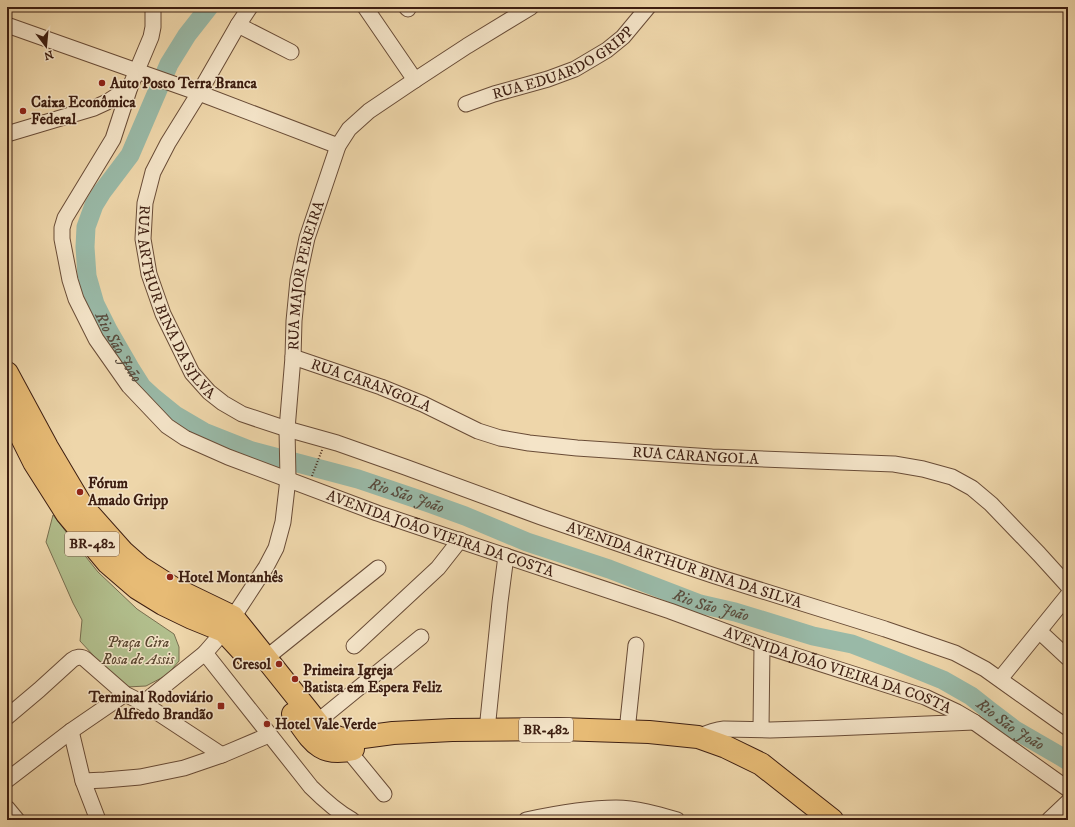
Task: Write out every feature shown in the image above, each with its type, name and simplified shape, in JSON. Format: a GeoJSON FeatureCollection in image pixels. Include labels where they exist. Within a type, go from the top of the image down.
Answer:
{"type":"FeatureCollection","features":[{"type":"Feature","properties":{"kind":"highway","name":"BR-482"},"geometry":{"type":"LineString","coordinates":[[7,373],[47,447],[82,506],[123,552],[140,567],[229,624],[266,658],[317,722],[327,733],[332,736],[343,739],[393,733],[452,730],[559,730],[680,734],[698,737],[726,747],[761,764],[832,820]]}},
{"type":"Feature","properties":{"kind":"highway","name":"BR-482"},"geometry":{"type":"LineString","coordinates":[[7,408],[34,462],[67,514],[108,563],[137,588],[163,604],[192,618],[229,624]]}},
{"type":"Feature","properties":{"kind":"highway","name":"BR-482"},"geometry":{"type":"LineString","coordinates":[[229,624],[250,660],[276,691],[313,741],[321,748],[334,751],[348,750],[360,747],[393,733]]}},
{"type":"Feature","properties":{"kind":"street","name":"AVENIDA JOÃO VIEIRA DA COSTA"},"geometry":{"type":"LineString","coordinates":[[153,7],[154,27],[140,73],[130,87],[113,139],[65,218],[62,228],[62,239],[70,280],[76,299],[96,339],[129,386],[167,426],[185,438],[228,457],[288,476],[377,512],[670,611],[762,645],[925,697],[974,722],[1068,789]]}},
{"type":"Feature","properties":{"kind":"street","name":"RUA ARTHUR BINA DA SILVA"},"geometry":{"type":"LineString","coordinates":[[250,7],[168,143],[153,172],[145,203],[143,239],[149,274],[163,314],[192,373],[209,392],[222,403],[287,436]]}},
{"type":"Feature","properties":{"kind":"street"},"geometry":{"type":"LineString","coordinates":[[365,7],[415,80]]}},
{"type":"Feature","properties":{"kind":"street","name":"RUA MAJOR PEREIRA"},"geometry":{"type":"LineString","coordinates":[[143,703],[205,653],[229,624],[266,567],[276,548],[283,522],[288,476],[287,436],[298,280],[307,238],[338,146],[349,129],[369,111],[467,46],[531,7]]}},
{"type":"Feature","properties":{"kind":"street","name":"RUA EDUARDO GRIPP"},"geometry":{"type":"LineString","coordinates":[[466,104],[494,94],[548,79],[575,68],[607,50],[623,37],[648,7]]}},
{"type":"Feature","properties":{"kind":"street"},"geometry":{"type":"LineString","coordinates":[[7,25],[199,93],[338,146]]}},
{"type":"Feature","properties":{"kind":"street"},"geometry":{"type":"LineString","coordinates":[[238,25],[291,52]]}},
{"type":"Feature","properties":{"kind":"street"},"geometry":{"type":"LineString","coordinates":[[7,134],[94,108],[107,102],[130,87]]}},
{"type":"Feature","properties":{"kind":"street","name":"RUA CARANGOLA"},"geometry":{"type":"LineString","coordinates":[[293,357],[381,387],[423,404],[478,431],[500,438],[529,443],[570,447],[704,457],[894,464],[923,469],[952,477],[972,488],[991,504],[1068,586]]}},
{"type":"Feature","properties":{"kind":"street","name":"AVENIDA ARTHUR BINA DA SILVA"},"geometry":{"type":"LineString","coordinates":[[287,436],[344,445],[541,517],[652,555],[886,629],[955,653],[1000,679],[1068,728]]}},
{"type":"Feature","properties":{"kind":"street"},"geometry":{"type":"LineString","coordinates":[[354,646],[438,568],[460,540]]}},
{"type":"Feature","properties":{"kind":"street"},"geometry":{"type":"LineString","coordinates":[[487,730],[506,556]]}},
{"type":"Feature","properties":{"kind":"street"},"geometry":{"type":"LineString","coordinates":[[266,658],[378,568]]}},
{"type":"Feature","properties":{"kind":"street"},"geometry":{"type":"LineString","coordinates":[[1000,679],[1068,595]]}},
{"type":"Feature","properties":{"kind":"street"},"geometry":{"type":"LineString","coordinates":[[1039,631],[1068,658]]}},
{"type":"Feature","properties":{"kind":"street"},"geometry":{"type":"LineString","coordinates":[[317,722],[421,637]]}},
{"type":"Feature","properties":{"kind":"street"},"geometry":{"type":"LineString","coordinates":[[627,732],[636,645]]}},
{"type":"Feature","properties":{"kind":"street"},"geometry":{"type":"LineString","coordinates":[[761,729],[762,645]]}},
{"type":"Feature","properties":{"kind":"street"},"geometry":{"type":"LineString","coordinates":[[205,653],[311,787],[334,808],[352,820]]}},
{"type":"Feature","properties":{"kind":"street"},"geometry":{"type":"LineString","coordinates":[[7,717],[72,660],[80,657],[85,659],[125,694],[143,703],[222,755]]}},
{"type":"Feature","properties":{"kind":"street"},"geometry":{"type":"LineString","coordinates":[[7,780],[71,731],[125,694]]}},
{"type":"Feature","properties":{"kind":"street"},"geometry":{"type":"LineString","coordinates":[[698,737],[708,732],[717,730],[833,728],[974,722]]}},
{"type":"Feature","properties":{"kind":"street"},"geometry":{"type":"LineString","coordinates":[[71,731],[83,781],[98,820]]}},
{"type":"Feature","properties":{"kind":"street"},"geometry":{"type":"LineString","coordinates":[[83,781],[140,777],[184,768],[222,755],[269,735]]}},
{"type":"Feature","properties":{"kind":"street"},"geometry":{"type":"LineString","coordinates":[[348,750],[384,794]]}},
{"type":"Feature","properties":{"kind":"street"},"geometry":{"type":"LineString","coordinates":[[1049,820],[1068,802]]}},
{"type":"Feature","properties":{"kind":"street"},"geometry":{"type":"LineString","coordinates":[[7,808],[17,820]]}},
{"type":"Feature","properties":{"kind":"street"},"geometry":{"type":"LineString","coordinates":[[526,820],[559,814],[616,808],[650,812],[677,820]]}},
{"type":"Feature","properties":{"kind":"path"},"geometry":{"type":"LineString","coordinates":[[312,476],[322,451]]}},
{"type":"Feature","properties":{"kind":"green space","name":"Praça Cira Rosa de Assis"},"geometry":{"type":"Polygon","coordinates":[[[53,515],[98,572],[137,609],[174,634],[179,647],[179,661],[167,675],[146,686],[127,687],[106,669],[80,641],[82,620],[46,542],[53,515]]]}},
{"type":"Feature","properties":{"kind":"waterway","name":"Rio São João"},"geometry":{"type":"LineString","coordinates":[[209,7],[187,35],[169,64],[130,155],[94,205],[86,227],[85,247],[87,276],[95,304],[130,368],[142,387],[154,398],[175,415],[204,432],[252,451],[358,479],[429,503],[465,516],[527,542],[609,569],[700,604],[735,612],[813,636],[852,644],[891,659],[943,680],[971,696],[1015,730],[1068,761]]}},
{"type":"Feature","properties":{"kind":"place","name":"Auto Posto Terra Branca"},"geometry":{"type":"Point","coordinates":[102,83]}},
{"type":"Feature","properties":{"kind":"place","name":"Caixa Econômica Federal"},"geometry":{"type":"Point","coordinates":[23,111]}},
{"type":"Feature","properties":{"kind":"place","name":"Fórum Amado Gripp"},"geometry":{"type":"Point","coordinates":[80,492]}},
{"type":"Feature","properties":{"kind":"place","name":"Hotel Montanhês"},"geometry":{"type":"Point","coordinates":[170,577]}},
{"type":"Feature","properties":{"kind":"place","name":"Cresol"},"geometry":{"type":"Point","coordinates":[279,664]}},
{"type":"Feature","properties":{"kind":"place","name":"Primeira Igreja Batista em Espera Feliz"},"geometry":{"type":"Point","coordinates":[295,679]}},
{"type":"Feature","properties":{"kind":"place","name":"Terminal Rodoviário Alfredo Brandão"},"geometry":{"type":"Point","coordinates":[221,706]}},
{"type":"Feature","properties":{"kind":"place","name":"Hotel Vale Verde"},"geometry":{"type":"Point","coordinates":[267,724]}}]}
